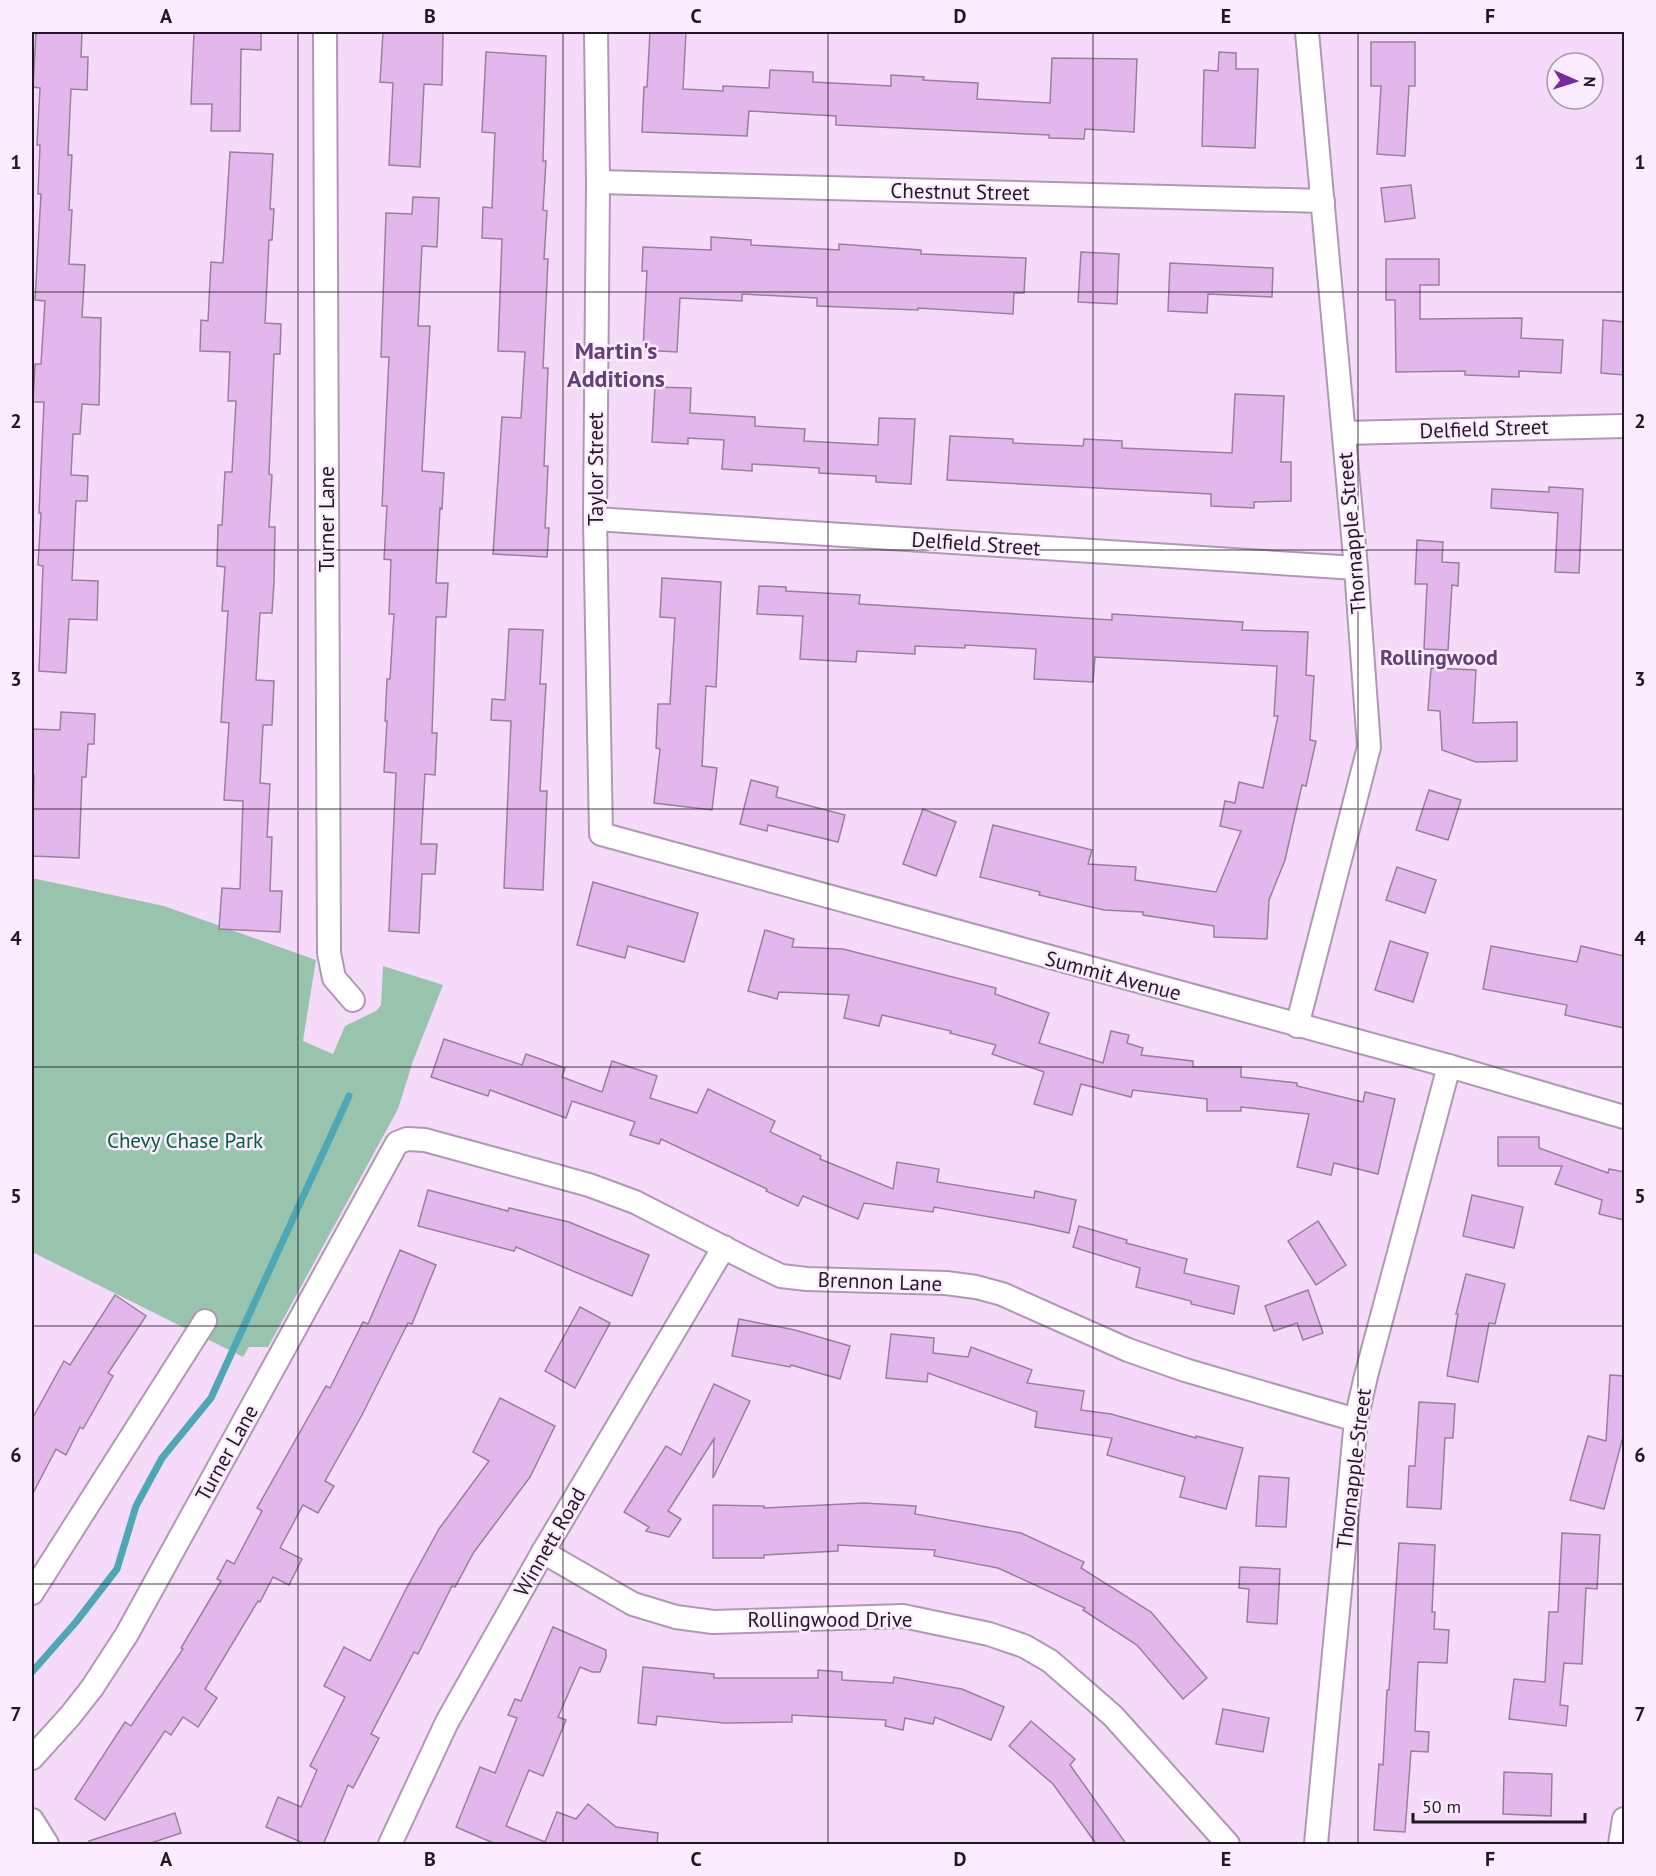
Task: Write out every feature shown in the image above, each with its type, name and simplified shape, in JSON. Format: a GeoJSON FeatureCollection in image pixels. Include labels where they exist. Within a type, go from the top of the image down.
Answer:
{"type":"FeatureCollection","features":[{"type":"Feature","properties":{"kind":"street","name":"Turner Lane"},"geometry":{"type":"LineString","coordinates":[[325,32],[329,953],[334,978],[353,1000]]}},
{"type":"Feature","properties":{"kind":"street","name":"Taylor Street"},"geometry":{"type":"LineString","coordinates":[[596,32],[598,182],[595,519],[601,834]]}},
{"type":"Feature","properties":{"kind":"street","name":"Thornapple Street"},"geometry":{"type":"LineString","coordinates":[[1297,1026],[1369,747],[1356,568],[1307,32]]}},
{"type":"Feature","properties":{"kind":"street","name":"Chestnut Street"},"geometry":{"type":"LineString","coordinates":[[598,182],[1323,201]]}},
{"type":"Feature","properties":{"kind":"street","name":"Delfield Street"},"geometry":{"type":"LineString","coordinates":[[1344,433],[1624,426]]}},
{"type":"Feature","properties":{"kind":"street","name":"Delfield Street"},"geometry":{"type":"LineString","coordinates":[[595,519],[1356,568]]}},
{"type":"Feature","properties":{"kind":"street","name":"Summit Avenue"},"geometry":{"type":"LineString","coordinates":[[601,834],[1449,1066],[1624,1117]]}},
{"type":"Feature","properties":{"kind":"street","name":"Thornapple Street"},"geometry":{"type":"LineString","coordinates":[[1316,1845],[1356,1420],[1449,1066]]}},
{"type":"Feature","properties":{"kind":"street","name":"Turner Lane"},"geometry":{"type":"LineString","coordinates":[[32,1758],[92,1688],[127,1634],[397,1143],[407,1139]]}},
{"type":"Feature","properties":{"kind":"street","name":"Brennon Lane"},"geometry":{"type":"LineString","coordinates":[[407,1139],[425,1140],[590,1185],[635,1202],[782,1276],[807,1279],[946,1283],[976,1287],[1002,1294],[1128,1350],[1185,1370],[1356,1420]]}},
{"type":"Feature","properties":{"kind":"street","name":"Winnett Road"},"geometry":{"type":"LineString","coordinates":[[390,1845],[447,1722],[543,1552],[724,1247]]}},
{"type":"Feature","properties":{"kind":"street"},"geometry":{"type":"LineString","coordinates":[[32,1593],[205,1321]]}},
{"type":"Feature","properties":{"kind":"street","name":"Rollingwood Drive"},"geometry":{"type":"LineString","coordinates":[[543,1552],[633,1604],[676,1617],[713,1622],[903,1616],[988,1634],[1024,1646],[1050,1661],[1113,1716],[1228,1845]]}},
{"type":"Feature","properties":{"kind":"street"},"geometry":{"type":"LineString","coordinates":[[1620,1845],[1624,1819]]}},
{"type":"Feature","properties":{"kind":"street"},"geometry":{"type":"LineString","coordinates":[[32,1820],[47,1845]]}},
{"type":"Feature","properties":{"kind":"green space","name":"Chevy Chase Park"},"geometry":{"type":"Polygon","coordinates":[[[32,878],[164,906],[316,960],[303,1041],[333,1054],[345,1026],[376,1011],[381,1005],[383,966],[443,985],[413,1061],[398,1109],[268,1347],[249,1347],[243,1357],[32,1252],[32,878]]]}},
{"type":"Feature","properties":{"kind":"building"},"geometry":{"type":"Polygon","coordinates":[[[36,32],[82,32],[81,57],[88,57],[87,90],[71,89],[68,155],[72,155],[69,210],[72,210],[69,264],[85,265],[82,317],[101,318],[99,405],[82,404],[80,434],[73,434],[71,475],[88,476],[87,501],[76,501],[72,580],[98,581],[97,620],[69,619],[66,673],[39,671],[43,566],[38,565],[44,402],[33,402],[35,364],[41,364],[45,301],[35,300],[41,194],[38,194],[40,145],[37,145],[40,88],[33,87],[36,32]]]}},
{"type":"Feature","properties":{"kind":"building"},"geometry":{"type":"Polygon","coordinates":[[[194,32],[261,32],[261,50],[241,49],[240,131],[211,131],[212,104],[191,104],[194,32]]]}},
{"type":"Feature","properties":{"kind":"building"},"geometry":{"type":"Polygon","coordinates":[[[383,32],[443,32],[442,85],[424,84],[420,167],[389,165],[393,83],[380,82],[383,32]]]}},
{"type":"Feature","properties":{"kind":"building"},"geometry":{"type":"Polygon","coordinates":[[[650,32],[686,32],[683,89],[723,91],[723,86],[769,88],[770,70],[813,72],[813,82],[891,86],[891,75],[924,77],[923,80],[978,83],[977,99],[1050,103],[1052,58],[1137,59],[1134,132],[1085,129],[1084,139],[1049,138],[1049,135],[836,125],[836,116],[749,111],[747,136],[642,132],[650,32]]]}},
{"type":"Feature","properties":{"kind":"building"},"geometry":{"type":"Polygon","coordinates":[[[1371,42],[1415,42],[1415,86],[1409,86],[1405,156],[1377,154],[1381,86],[1371,86],[1371,42]]]}},
{"type":"Feature","properties":{"kind":"building"},"geometry":{"type":"Polygon","coordinates":[[[486,52],[546,56],[543,161],[546,161],[543,210],[547,211],[544,259],[548,259],[543,368],[548,368],[544,466],[548,466],[545,528],[549,528],[547,557],[493,554],[502,417],[521,418],[525,352],[498,351],[502,239],[482,238],[483,207],[492,208],[495,133],[482,132],[486,52]]]}},
{"type":"Feature","properties":{"kind":"building"},"geometry":{"type":"Polygon","coordinates":[[[1219,52],[1236,53],[1236,69],[1258,69],[1255,148],[1202,146],[1204,70],[1218,71],[1219,52]]]}},
{"type":"Feature","properties":{"kind":"building"},"geometry":{"type":"Polygon","coordinates":[[[230,152],[273,154],[270,209],[274,209],[272,240],[269,240],[265,323],[281,324],[280,354],[274,354],[269,474],[272,475],[269,527],[275,527],[274,582],[272,613],[260,613],[256,680],[274,681],[272,725],[263,725],[260,783],[270,784],[267,837],[272,837],[270,891],[282,891],[280,932],[219,929],[222,888],[240,889],[243,801],[224,800],[229,723],[221,722],[228,611],[222,611],[225,567],[217,566],[218,525],[222,525],[225,472],[232,472],[236,401],[228,401],[230,352],[200,351],[201,320],[208,321],[211,262],[223,263],[230,152]]]}},
{"type":"Feature","properties":{"kind":"building"},"geometry":{"type":"Polygon","coordinates":[[[1411,185],[1415,218],[1385,222],[1381,188],[1411,185]]]}},
{"type":"Feature","properties":{"kind":"building"},"geometry":{"type":"Polygon","coordinates":[[[413,197],[439,198],[437,247],[422,246],[418,326],[430,326],[422,471],[444,473],[436,583],[448,583],[446,617],[436,617],[432,733],[437,733],[435,775],[425,774],[421,844],[437,844],[435,874],[422,874],[419,933],[389,931],[396,773],[384,772],[387,679],[390,679],[394,614],[389,614],[391,560],[384,559],[387,506],[382,506],[389,357],[381,357],[386,213],[412,214],[413,197]]]}},
{"type":"Feature","properties":{"kind":"building"},"geometry":{"type":"Polygon","coordinates":[[[711,237],[751,240],[751,245],[839,250],[839,244],[921,250],[921,254],[1026,258],[1024,293],[1014,293],[1013,314],[918,308],[918,310],[817,306],[817,298],[742,294],[742,301],[680,298],[677,352],[643,350],[647,271],[642,271],[643,247],[711,250],[711,237]]]}},
{"type":"Feature","properties":{"kind":"building"},"geometry":{"type":"Polygon","coordinates":[[[1081,252],[1119,254],[1117,304],[1078,302],[1081,252]]]}},
{"type":"Feature","properties":{"kind":"building"},"geometry":{"type":"Polygon","coordinates":[[[1386,259],[1439,259],[1439,285],[1420,285],[1420,319],[1522,318],[1521,338],[1563,340],[1561,373],[1519,371],[1519,377],[1465,375],[1465,371],[1396,372],[1395,300],[1386,300],[1386,259]]]}},
{"type":"Feature","properties":{"kind":"building"},"geometry":{"type":"Polygon","coordinates":[[[1170,263],[1273,268],[1272,297],[1208,294],[1207,313],[1168,311],[1170,263]]]}},
{"type":"Feature","properties":{"kind":"building"},"geometry":{"type":"Polygon","coordinates":[[[1603,320],[1624,322],[1624,375],[1601,373],[1603,320]]]}},
{"type":"Feature","properties":{"kind":"building"},"geometry":{"type":"Polygon","coordinates":[[[655,387],[691,388],[690,413],[755,417],[755,426],[805,429],[804,441],[878,445],[879,418],[915,419],[911,484],[876,482],[876,476],[819,473],[819,468],[752,464],[752,471],[722,469],[724,440],[688,438],[688,444],[652,442],[655,387]]]}},
{"type":"Feature","properties":{"kind":"building"},"geometry":{"type":"Polygon","coordinates":[[[1235,394],[1284,396],[1281,462],[1291,462],[1291,501],[1254,502],[1254,508],[1211,506],[1211,494],[947,480],[950,436],[1013,439],[1013,443],[1083,446],[1084,439],[1122,441],[1122,448],[1232,453],[1235,394]]]}},
{"type":"Feature","properties":{"kind":"building"},"geometry":{"type":"Polygon","coordinates":[[[1549,487],[1583,489],[1579,573],[1555,572],[1558,513],[1491,508],[1492,489],[1549,492],[1549,487]]]}},
{"type":"Feature","properties":{"kind":"building"},"geometry":{"type":"Polygon","coordinates":[[[1417,540],[1443,542],[1442,562],[1459,563],[1458,586],[1452,585],[1448,650],[1424,649],[1427,584],[1415,584],[1417,540]]]}},
{"type":"Feature","properties":{"kind":"building"},"geometry":{"type":"Polygon","coordinates":[[[662,578],[721,582],[716,687],[706,686],[702,766],[717,768],[712,810],[654,803],[660,749],[656,748],[658,704],[670,704],[675,618],[660,617],[662,578]]]}},
{"type":"Feature","properties":{"kind":"building"},"geometry":{"type":"Polygon","coordinates":[[[759,586],[786,587],[786,591],[860,595],[859,604],[1112,620],[1112,614],[1243,622],[1242,630],[1308,632],[1306,675],[1314,676],[1310,740],[1316,741],[1306,786],[1302,785],[1285,860],[1269,900],[1267,939],[1214,937],[1214,926],[1143,915],[1143,912],[1104,910],[1039,895],[1040,892],[980,877],[993,825],[1092,850],[1088,864],[1136,867],[1135,880],[1216,892],[1241,831],[1220,826],[1225,801],[1235,803],[1239,782],[1263,788],[1278,716],[1274,716],[1277,666],[1095,657],[1093,682],[1034,679],[1036,649],[965,645],[965,648],[915,646],[915,654],[857,651],[856,662],[800,659],[803,616],[757,614],[759,586]]]}},
{"type":"Feature","properties":{"kind":"building"},"geometry":{"type":"Polygon","coordinates":[[[509,629],[543,630],[540,684],[546,684],[540,791],[547,791],[543,890],[504,888],[511,721],[491,720],[492,699],[505,700],[509,629]]]}},
{"type":"Feature","properties":{"kind":"building"},"geometry":{"type":"Polygon","coordinates":[[[1431,668],[1476,670],[1473,723],[1517,722],[1517,761],[1476,762],[1442,750],[1440,711],[1428,710],[1431,668]]]}},
{"type":"Feature","properties":{"kind":"building"},"geometry":{"type":"Polygon","coordinates":[[[61,712],[95,714],[94,744],[88,744],[86,777],[82,777],[79,858],[32,856],[34,775],[32,775],[32,729],[60,730],[61,712]]]}},
{"type":"Feature","properties":{"kind":"building"},"geometry":{"type":"Polygon","coordinates":[[[751,780],[778,787],[776,797],[845,815],[838,842],[768,825],[767,831],[740,824],[751,780]]]}},
{"type":"Feature","properties":{"kind":"building"},"geometry":{"type":"Polygon","coordinates":[[[1429,790],[1461,800],[1448,840],[1416,830],[1429,790]]]}},
{"type":"Feature","properties":{"kind":"building"},"geometry":{"type":"Polygon","coordinates":[[[923,809],[956,822],[936,876],[903,864],[923,809]]]}},
{"type":"Feature","properties":{"kind":"building"},"geometry":{"type":"Polygon","coordinates":[[[1397,867],[1436,880],[1425,913],[1386,900],[1397,867]]]}},
{"type":"Feature","properties":{"kind":"building"},"geometry":{"type":"Polygon","coordinates":[[[593,882],[698,913],[684,962],[628,946],[625,958],[577,945],[593,882]]]}},
{"type":"Feature","properties":{"kind":"building"},"geometry":{"type":"Polygon","coordinates":[[[765,930],[794,939],[792,947],[843,949],[996,988],[995,994],[1049,1013],[1039,1043],[1103,1063],[1111,1031],[1129,1035],[1127,1043],[1143,1048],[1141,1055],[1193,1061],[1193,1067],[1241,1067],[1241,1077],[1297,1083],[1297,1086],[1363,1102],[1365,1092],[1395,1099],[1378,1174],[1334,1163],[1331,1175],[1297,1167],[1309,1114],[1241,1107],[1241,1111],[1207,1111],[1207,1099],[1133,1090],[1131,1097],[1081,1084],[1072,1115],[1034,1104],[1044,1072],[992,1054],[996,1045],[950,1033],[951,1031],[882,1015],[879,1026],[844,1018],[849,995],[779,992],[777,999],[748,991],[765,930]]]}},
{"type":"Feature","properties":{"kind":"building"},"geometry":{"type":"Polygon","coordinates":[[[1390,941],[1428,953],[1413,1002],[1375,990],[1390,941]]]}},
{"type":"Feature","properties":{"kind":"building"},"geometry":{"type":"Polygon","coordinates":[[[1491,946],[1577,962],[1581,946],[1624,956],[1624,1028],[1565,1015],[1567,1005],[1483,989],[1491,946]]]}},
{"type":"Feature","properties":{"kind":"building"},"geometry":{"type":"Polygon","coordinates":[[[444,1039],[522,1065],[526,1054],[565,1068],[562,1077],[602,1092],[612,1061],[657,1076],[650,1098],[697,1113],[708,1089],[775,1121],[770,1132],[821,1156],[820,1159],[893,1189],[897,1162],[939,1169],[937,1182],[1034,1198],[1035,1191],[1076,1200],[1069,1233],[934,1207],[933,1212],[864,1203],[858,1219],[803,1196],[798,1206],[661,1139],[659,1144],[630,1135],[635,1122],[572,1101],[566,1118],[490,1090],[488,1096],[431,1077],[444,1039]]]}},
{"type":"Feature","properties":{"kind":"building"},"geometry":{"type":"Polygon","coordinates":[[[1498,1137],[1539,1137],[1539,1148],[1608,1173],[1609,1169],[1624,1172],[1624,1220],[1599,1214],[1602,1200],[1555,1184],[1562,1166],[1498,1166],[1498,1137]]]}},
{"type":"Feature","properties":{"kind":"building"},"geometry":{"type":"Polygon","coordinates":[[[428,1190],[508,1211],[509,1208],[569,1222],[649,1255],[632,1296],[516,1247],[514,1251],[418,1226],[428,1190]]]}},
{"type":"Feature","properties":{"kind":"building"},"geometry":{"type":"Polygon","coordinates":[[[1472,1195],[1523,1207],[1514,1248],[1463,1236],[1472,1195]]]}},
{"type":"Feature","properties":{"kind":"building"},"geometry":{"type":"Polygon","coordinates":[[[1318,1221],[1346,1265],[1316,1285],[1288,1241],[1318,1221]]]}},
{"type":"Feature","properties":{"kind":"building"},"geometry":{"type":"Polygon","coordinates":[[[1079,1226],[1127,1240],[1126,1243],[1187,1259],[1184,1273],[1239,1286],[1234,1314],[1136,1287],[1140,1268],[1073,1247],[1079,1226]]]}},
{"type":"Feature","properties":{"kind":"building"},"geometry":{"type":"Polygon","coordinates":[[[400,1250],[436,1265],[412,1324],[408,1323],[362,1415],[325,1481],[334,1486],[318,1513],[303,1505],[280,1548],[302,1559],[289,1585],[273,1577],[260,1602],[258,1601],[205,1689],[217,1698],[198,1727],[183,1717],[171,1735],[165,1731],[105,1820],[75,1799],[125,1722],[131,1726],[183,1649],[181,1648],[221,1581],[217,1579],[227,1560],[234,1564],[262,1511],[257,1508],[326,1386],[330,1388],[363,1322],[368,1324],[400,1250]]]}},
{"type":"Feature","properties":{"kind":"building"},"geometry":{"type":"Polygon","coordinates":[[[1466,1274],[1505,1284],[1495,1324],[1489,1323],[1478,1382],[1447,1376],[1458,1314],[1456,1314],[1466,1274]]]}},
{"type":"Feature","properties":{"kind":"building"},"geometry":{"type":"Polygon","coordinates":[[[1308,1290],[1323,1333],[1303,1340],[1297,1323],[1274,1331],[1265,1306],[1308,1290]]]}},
{"type":"Feature","properties":{"kind":"building"},"geometry":{"type":"Polygon","coordinates":[[[115,1295],[146,1316],[108,1373],[113,1376],[83,1429],[80,1427],[66,1455],[56,1449],[32,1495],[32,1419],[64,1361],[70,1365],[115,1295]]]}},
{"type":"Feature","properties":{"kind":"building"},"geometry":{"type":"Polygon","coordinates":[[[580,1307],[610,1323],[575,1388],[545,1371],[580,1307]]]}},
{"type":"Feature","properties":{"kind":"building"},"geometry":{"type":"Polygon","coordinates":[[[739,1319],[795,1330],[850,1346],[840,1379],[791,1365],[790,1367],[732,1356],[739,1319]]]}},
{"type":"Feature","properties":{"kind":"building"},"geometry":{"type":"Polygon","coordinates":[[[891,1334],[934,1338],[933,1353],[968,1357],[971,1347],[1032,1370],[1027,1383],[1084,1391],[1081,1410],[1111,1414],[1196,1438],[1196,1436],[1243,1448],[1226,1509],[1180,1497],[1185,1477],[1107,1455],[1112,1438],[1035,1427],[1037,1412],[928,1373],[927,1382],[886,1378],[891,1334]]]}},
{"type":"Feature","properties":{"kind":"building"},"geometry":{"type":"Polygon","coordinates":[[[1610,1375],[1624,1376],[1624,1433],[1604,1509],[1570,1500],[1588,1436],[1606,1441],[1610,1375]]]}},
{"type":"Feature","properties":{"kind":"building"},"geometry":{"type":"Polygon","coordinates":[[[714,1384],[750,1401],[713,1478],[714,1439],[668,1511],[681,1519],[669,1537],[646,1531],[649,1527],[624,1512],[666,1446],[681,1455],[714,1384]]]}},
{"type":"Feature","properties":{"kind":"building"},"geometry":{"type":"Polygon","coordinates":[[[500,1398],[555,1426],[530,1477],[474,1552],[455,1587],[452,1586],[418,1654],[414,1652],[371,1734],[379,1738],[353,1788],[348,1785],[323,1845],[308,1845],[266,1827],[278,1797],[301,1807],[317,1770],[310,1766],[345,1697],[324,1686],[344,1647],[370,1661],[439,1529],[489,1461],[473,1452],[500,1398]]]}},
{"type":"Feature","properties":{"kind":"building"},"geometry":{"type":"Polygon","coordinates":[[[1419,1402],[1455,1404],[1453,1438],[1445,1438],[1441,1509],[1407,1507],[1409,1466],[1415,1466],[1419,1402]]]}},
{"type":"Feature","properties":{"kind":"building"},"geometry":{"type":"Polygon","coordinates":[[[1259,1476],[1289,1478],[1286,1527],[1256,1526],[1259,1476]]]}},
{"type":"Feature","properties":{"kind":"building"},"geometry":{"type":"Polygon","coordinates":[[[864,1503],[916,1506],[915,1514],[1021,1533],[1084,1562],[1081,1568],[1151,1612],[1207,1678],[1183,1699],[1137,1645],[1083,1610],[1085,1608],[998,1568],[934,1556],[935,1550],[838,1545],[838,1551],[764,1555],[764,1558],[713,1558],[713,1505],[764,1506],[764,1508],[864,1503]]]}},
{"type":"Feature","properties":{"kind":"building"},"geometry":{"type":"Polygon","coordinates":[[[1562,1533],[1600,1535],[1597,1589],[1586,1588],[1582,1664],[1564,1663],[1560,1705],[1568,1706],[1566,1726],[1509,1719],[1514,1679],[1545,1682],[1549,1612],[1558,1612],[1562,1533]]]}},
{"type":"Feature","properties":{"kind":"building"},"geometry":{"type":"Polygon","coordinates":[[[1399,1543],[1435,1545],[1432,1612],[1435,1612],[1434,1629],[1449,1630],[1447,1663],[1418,1662],[1415,1731],[1429,1732],[1428,1752],[1411,1751],[1405,1832],[1374,1830],[1379,1764],[1383,1765],[1399,1543]]]}},
{"type":"Feature","properties":{"kind":"building"},"geometry":{"type":"Polygon","coordinates":[[[1240,1567],[1280,1569],[1277,1624],[1247,1622],[1249,1589],[1239,1588],[1240,1567]]]}},
{"type":"Feature","properties":{"kind":"building"},"geometry":{"type":"Polygon","coordinates":[[[553,1627],[606,1650],[606,1657],[600,1672],[592,1672],[580,1667],[558,1717],[566,1720],[543,1776],[529,1770],[506,1826],[545,1842],[557,1812],[576,1819],[588,1804],[616,1827],[658,1833],[657,1845],[498,1845],[456,1827],[480,1767],[495,1773],[517,1718],[508,1715],[515,1699],[521,1701],[553,1627]]]}},
{"type":"Feature","properties":{"kind":"building"},"geometry":{"type":"Polygon","coordinates":[[[643,1667],[714,1674],[714,1678],[818,1678],[818,1670],[842,1672],[842,1680],[893,1683],[894,1677],[962,1689],[1004,1707],[991,1740],[935,1717],[933,1724],[905,1718],[903,1730],[885,1726],[886,1720],[792,1715],[792,1722],[724,1723],[657,1716],[656,1725],[638,1723],[643,1667]]]}},
{"type":"Feature","properties":{"kind":"building"},"geometry":{"type":"Polygon","coordinates":[[[1223,1709],[1269,1718],[1263,1752],[1216,1744],[1223,1709]]]}},
{"type":"Feature","properties":{"kind":"building"},"geometry":{"type":"Polygon","coordinates":[[[1031,1721],[1075,1759],[1070,1765],[1127,1845],[1097,1845],[1053,1784],[1009,1746],[1031,1721]]]}},
{"type":"Feature","properties":{"kind":"building"},"geometry":{"type":"Polygon","coordinates":[[[1504,1772],[1552,1774],[1551,1816],[1503,1814],[1504,1772]]]}},
{"type":"Feature","properties":{"kind":"building"},"geometry":{"type":"Polygon","coordinates":[[[175,1813],[181,1833],[145,1845],[90,1845],[89,1841],[175,1813]]]}},
{"type":"Feature","properties":{"kind":"waterway"},"geometry":{"type":"LineString","coordinates":[[32,1672],[76,1622],[117,1569],[136,1506],[162,1458],[211,1398],[349,1096]]}},
{"type":"Feature","properties":{"kind":"district","name":"Martin's Additions"},"geometry":{"type":"Point","coordinates":[616,365]}},
{"type":"Feature","properties":{"kind":"district","name":"Rollingwood"},"geometry":{"type":"Point","coordinates":[1439,657]}}]}
